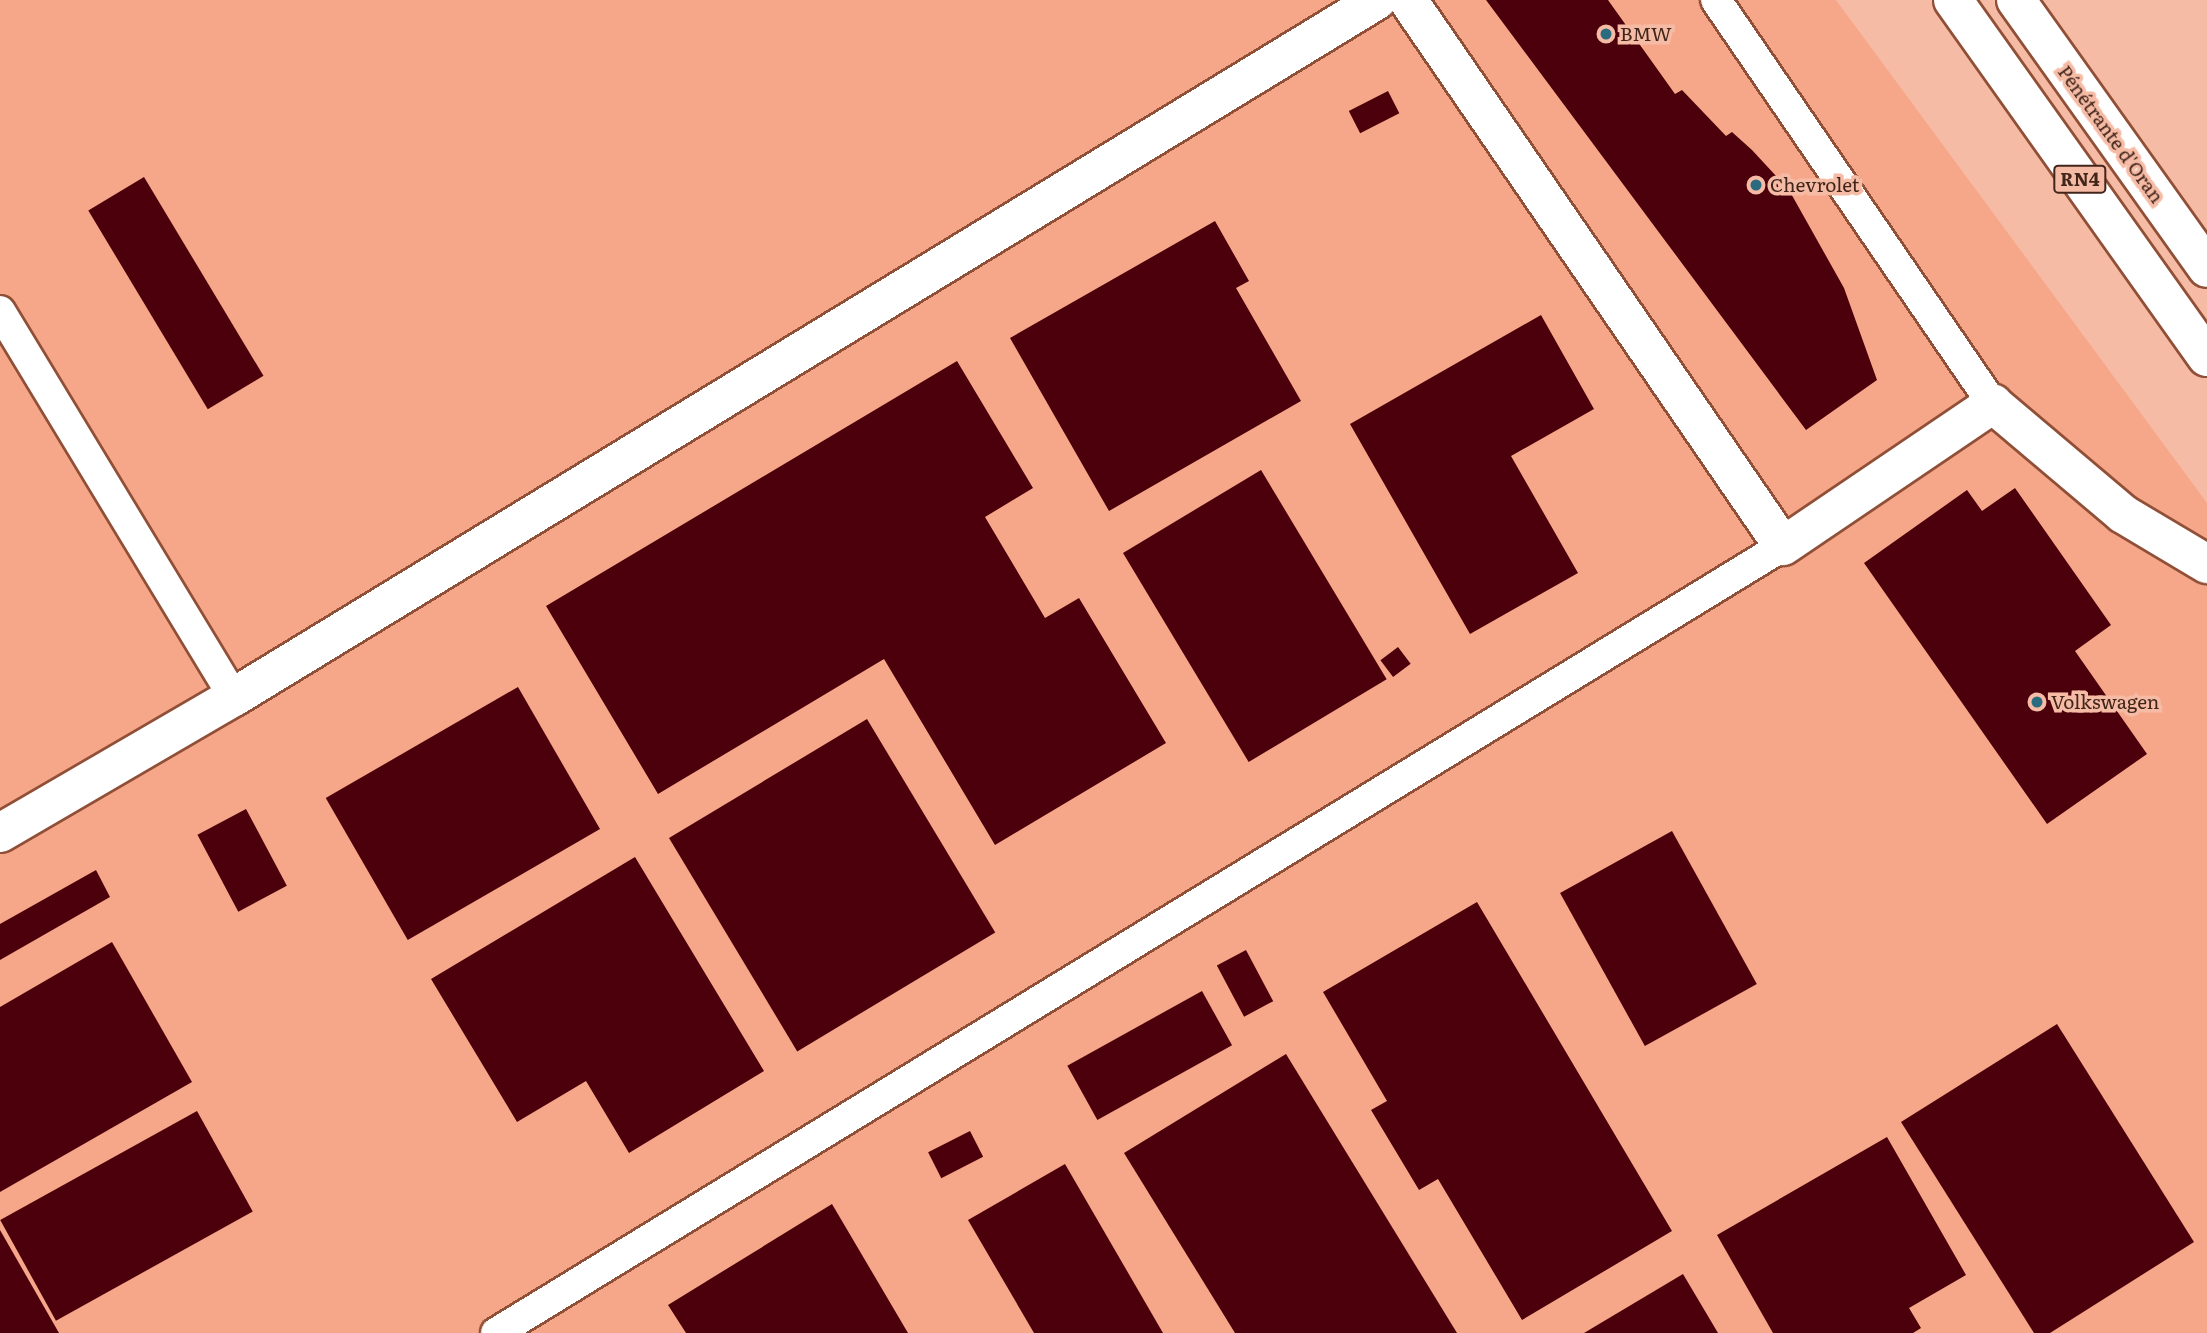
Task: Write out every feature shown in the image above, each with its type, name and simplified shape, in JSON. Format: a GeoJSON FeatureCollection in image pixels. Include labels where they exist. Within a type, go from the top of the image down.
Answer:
{"type":"FeatureCollection","features":[{"type":"Feature","properties":{"kind":"main road"},"geometry":{"type":"LineString","coordinates":[[0,832],[234,697],[1377,0]]}},
{"type":"Feature","properties":{"kind":"main road"},"geometry":{"type":"LineString","coordinates":[[1408,0],[1783,546],[1993,404],[2123,514],[2207,564]]}},
{"type":"Feature","properties":{"kind":"main road","name":"RN4"},"geometry":{"type":"LineString","coordinates":[[1953,0],[2207,358]]}},
{"type":"Feature","properties":{"kind":"main road","name":"Pénétrante d'Oran"},"geometry":{"type":"LineString","coordinates":[[2016,0],[2207,268]]}},
{"type":"Feature","properties":{"kind":"street"},"geometry":{"type":"LineString","coordinates":[[1716,0],[1993,404]]}},
{"type":"Feature","properties":{"kind":"street"},"geometry":{"type":"LineString","coordinates":[[0,311],[234,697]]}},
{"type":"Feature","properties":{"kind":"street"},"geometry":{"type":"LineString","coordinates":[[496,1333],[1783,546]]}},
{"type":"Feature","properties":{"kind":"shaded area"},"geometry":{"type":"Polygon","coordinates":[[[0,0],[1836,0],[2207,503],[2207,1333],[0,1333],[0,0]]]}},
{"type":"Feature","properties":{"kind":"building"},"geometry":{"type":"Polygon","coordinates":[[[1486,0],[1608,0],[1675,94],[1682,90],[1726,136],[1732,132],[1789,190],[1844,288],[1877,380],[1806,430],[1486,0]]]}},
{"type":"Feature","properties":{"kind":"building"},"geometry":{"type":"Polygon","coordinates":[[[1388,91],[1399,113],[1360,133],[1349,111],[1388,91]]]}},
{"type":"Feature","properties":{"kind":"building"},"geometry":{"type":"Polygon","coordinates":[[[144,177],[263,376],[208,409],[88,210],[144,177]]]}},
{"type":"Feature","properties":{"kind":"building"},"geometry":{"type":"Polygon","coordinates":[[[1215,221],[1249,281],[1236,288],[1301,401],[1109,511],[1010,338],[1215,221]]]}},
{"type":"Feature","properties":{"kind":"building"},"geometry":{"type":"Polygon","coordinates":[[[1541,315],[1594,409],[1511,456],[1578,573],[1470,634],[1350,424],[1541,315]]]}},
{"type":"Feature","properties":{"kind":"building"},"geometry":{"type":"Polygon","coordinates":[[[957,361],[1033,488],[985,517],[1045,618],[1079,598],[1166,743],[995,845],[884,659],[658,794],[546,606],[957,361]]]}},
{"type":"Feature","properties":{"kind":"building"},"geometry":{"type":"Polygon","coordinates":[[[1261,470],[1387,679],[1249,762],[1123,553],[1261,470]]]}},
{"type":"Feature","properties":{"kind":"building","name":"Volkswagen"},"geometry":{"type":"Polygon","coordinates":[[[2015,488],[2111,625],[2075,651],[2147,754],[2047,824],[1864,563],[1967,490],[1982,511],[2015,488]]]}},
{"type":"Feature","properties":{"kind":"building"},"geometry":{"type":"Polygon","coordinates":[[[1398,647],[1411,664],[1393,677],[1380,660],[1398,647]]]}},
{"type":"Feature","properties":{"kind":"building"},"geometry":{"type":"Polygon","coordinates":[[[518,687],[600,829],[408,940],[326,798],[518,687]]]}},
{"type":"Feature","properties":{"kind":"building"},"geometry":{"type":"Polygon","coordinates":[[[867,719],[995,932],[797,1051],[669,838],[867,719]]]}},
{"type":"Feature","properties":{"kind":"building"},"geometry":{"type":"Polygon","coordinates":[[[246,809],[287,886],[238,912],[197,835],[246,809]]]}},
{"type":"Feature","properties":{"kind":"building"},"geometry":{"type":"Polygon","coordinates":[[[1672,831],[1757,984],[1645,1046],[1560,893],[1672,831]]]}},
{"type":"Feature","properties":{"kind":"building"},"geometry":{"type":"Polygon","coordinates":[[[635,857],[764,1071],[629,1153],[586,1081],[517,1122],[431,979],[635,857]]]}},
{"type":"Feature","properties":{"kind":"building"},"geometry":{"type":"Polygon","coordinates":[[[96,870],[110,897],[0,960],[0,924],[96,870]]]}},
{"type":"Feature","properties":{"kind":"building"},"geometry":{"type":"Polygon","coordinates":[[[1477,902],[1672,1231],[1522,1320],[1438,1179],[1419,1190],[1371,1110],[1387,1101],[1323,992],[1477,902]]]}},
{"type":"Feature","properties":{"kind":"building"},"geometry":{"type":"Polygon","coordinates":[[[112,942],[192,1082],[0,1192],[0,1007],[112,942]]]}},
{"type":"Feature","properties":{"kind":"building"},"geometry":{"type":"Polygon","coordinates":[[[1246,950],[1273,1001],[1244,1017],[1217,965],[1246,950]]]}},
{"type":"Feature","properties":{"kind":"building"},"geometry":{"type":"Polygon","coordinates":[[[1202,991],[1232,1045],[1097,1120],[1067,1066],[1202,991]]]}},
{"type":"Feature","properties":{"kind":"building"},"geometry":{"type":"Polygon","coordinates":[[[2057,1024],[2194,1242],[2050,1333],[2034,1333],[1901,1122],[2057,1024]]]}},
{"type":"Feature","properties":{"kind":"building"},"geometry":{"type":"Polygon","coordinates":[[[1286,1054],[1457,1333],[1235,1333],[1124,1153],[1286,1054]]]}},
{"type":"Feature","properties":{"kind":"building"},"geometry":{"type":"Polygon","coordinates":[[[197,1111],[253,1212],[56,1321],[0,1220],[197,1111]]]}},
{"type":"Feature","properties":{"kind":"building"},"geometry":{"type":"Polygon","coordinates":[[[970,1131],[983,1157],[941,1178],[928,1152],[970,1131]]]}},
{"type":"Feature","properties":{"kind":"building"},"geometry":{"type":"Polygon","coordinates":[[[1887,1137],[1966,1275],[1909,1308],[1921,1328],[1913,1333],[1773,1333],[1717,1235],[1887,1137]]]}},
{"type":"Feature","properties":{"kind":"building"},"geometry":{"type":"Polygon","coordinates":[[[1065,1164],[1163,1333],[1034,1333],[968,1220],[1065,1164]]]}},
{"type":"Feature","properties":{"kind":"building"},"geometry":{"type":"Polygon","coordinates":[[[832,1204],[908,1333],[686,1333],[668,1305],[832,1204]]]}},
{"type":"Feature","properties":{"kind":"building"},"geometry":{"type":"Polygon","coordinates":[[[0,1230],[59,1333],[0,1333],[0,1230]]]}},
{"type":"Feature","properties":{"kind":"building"},"geometry":{"type":"Polygon","coordinates":[[[1683,1274],[1718,1333],[1584,1333],[1683,1274]]]}},
{"type":"Feature","properties":{"kind":"place","name":"BMW"},"geometry":{"type":"Point","coordinates":[1606,34]}},
{"type":"Feature","properties":{"kind":"place","name":"Chevrolet"},"geometry":{"type":"Point","coordinates":[1756,185]}},
{"type":"Feature","properties":{"kind":"place","name":"Volkswagen"},"geometry":{"type":"Point","coordinates":[2037,702]}}]}
